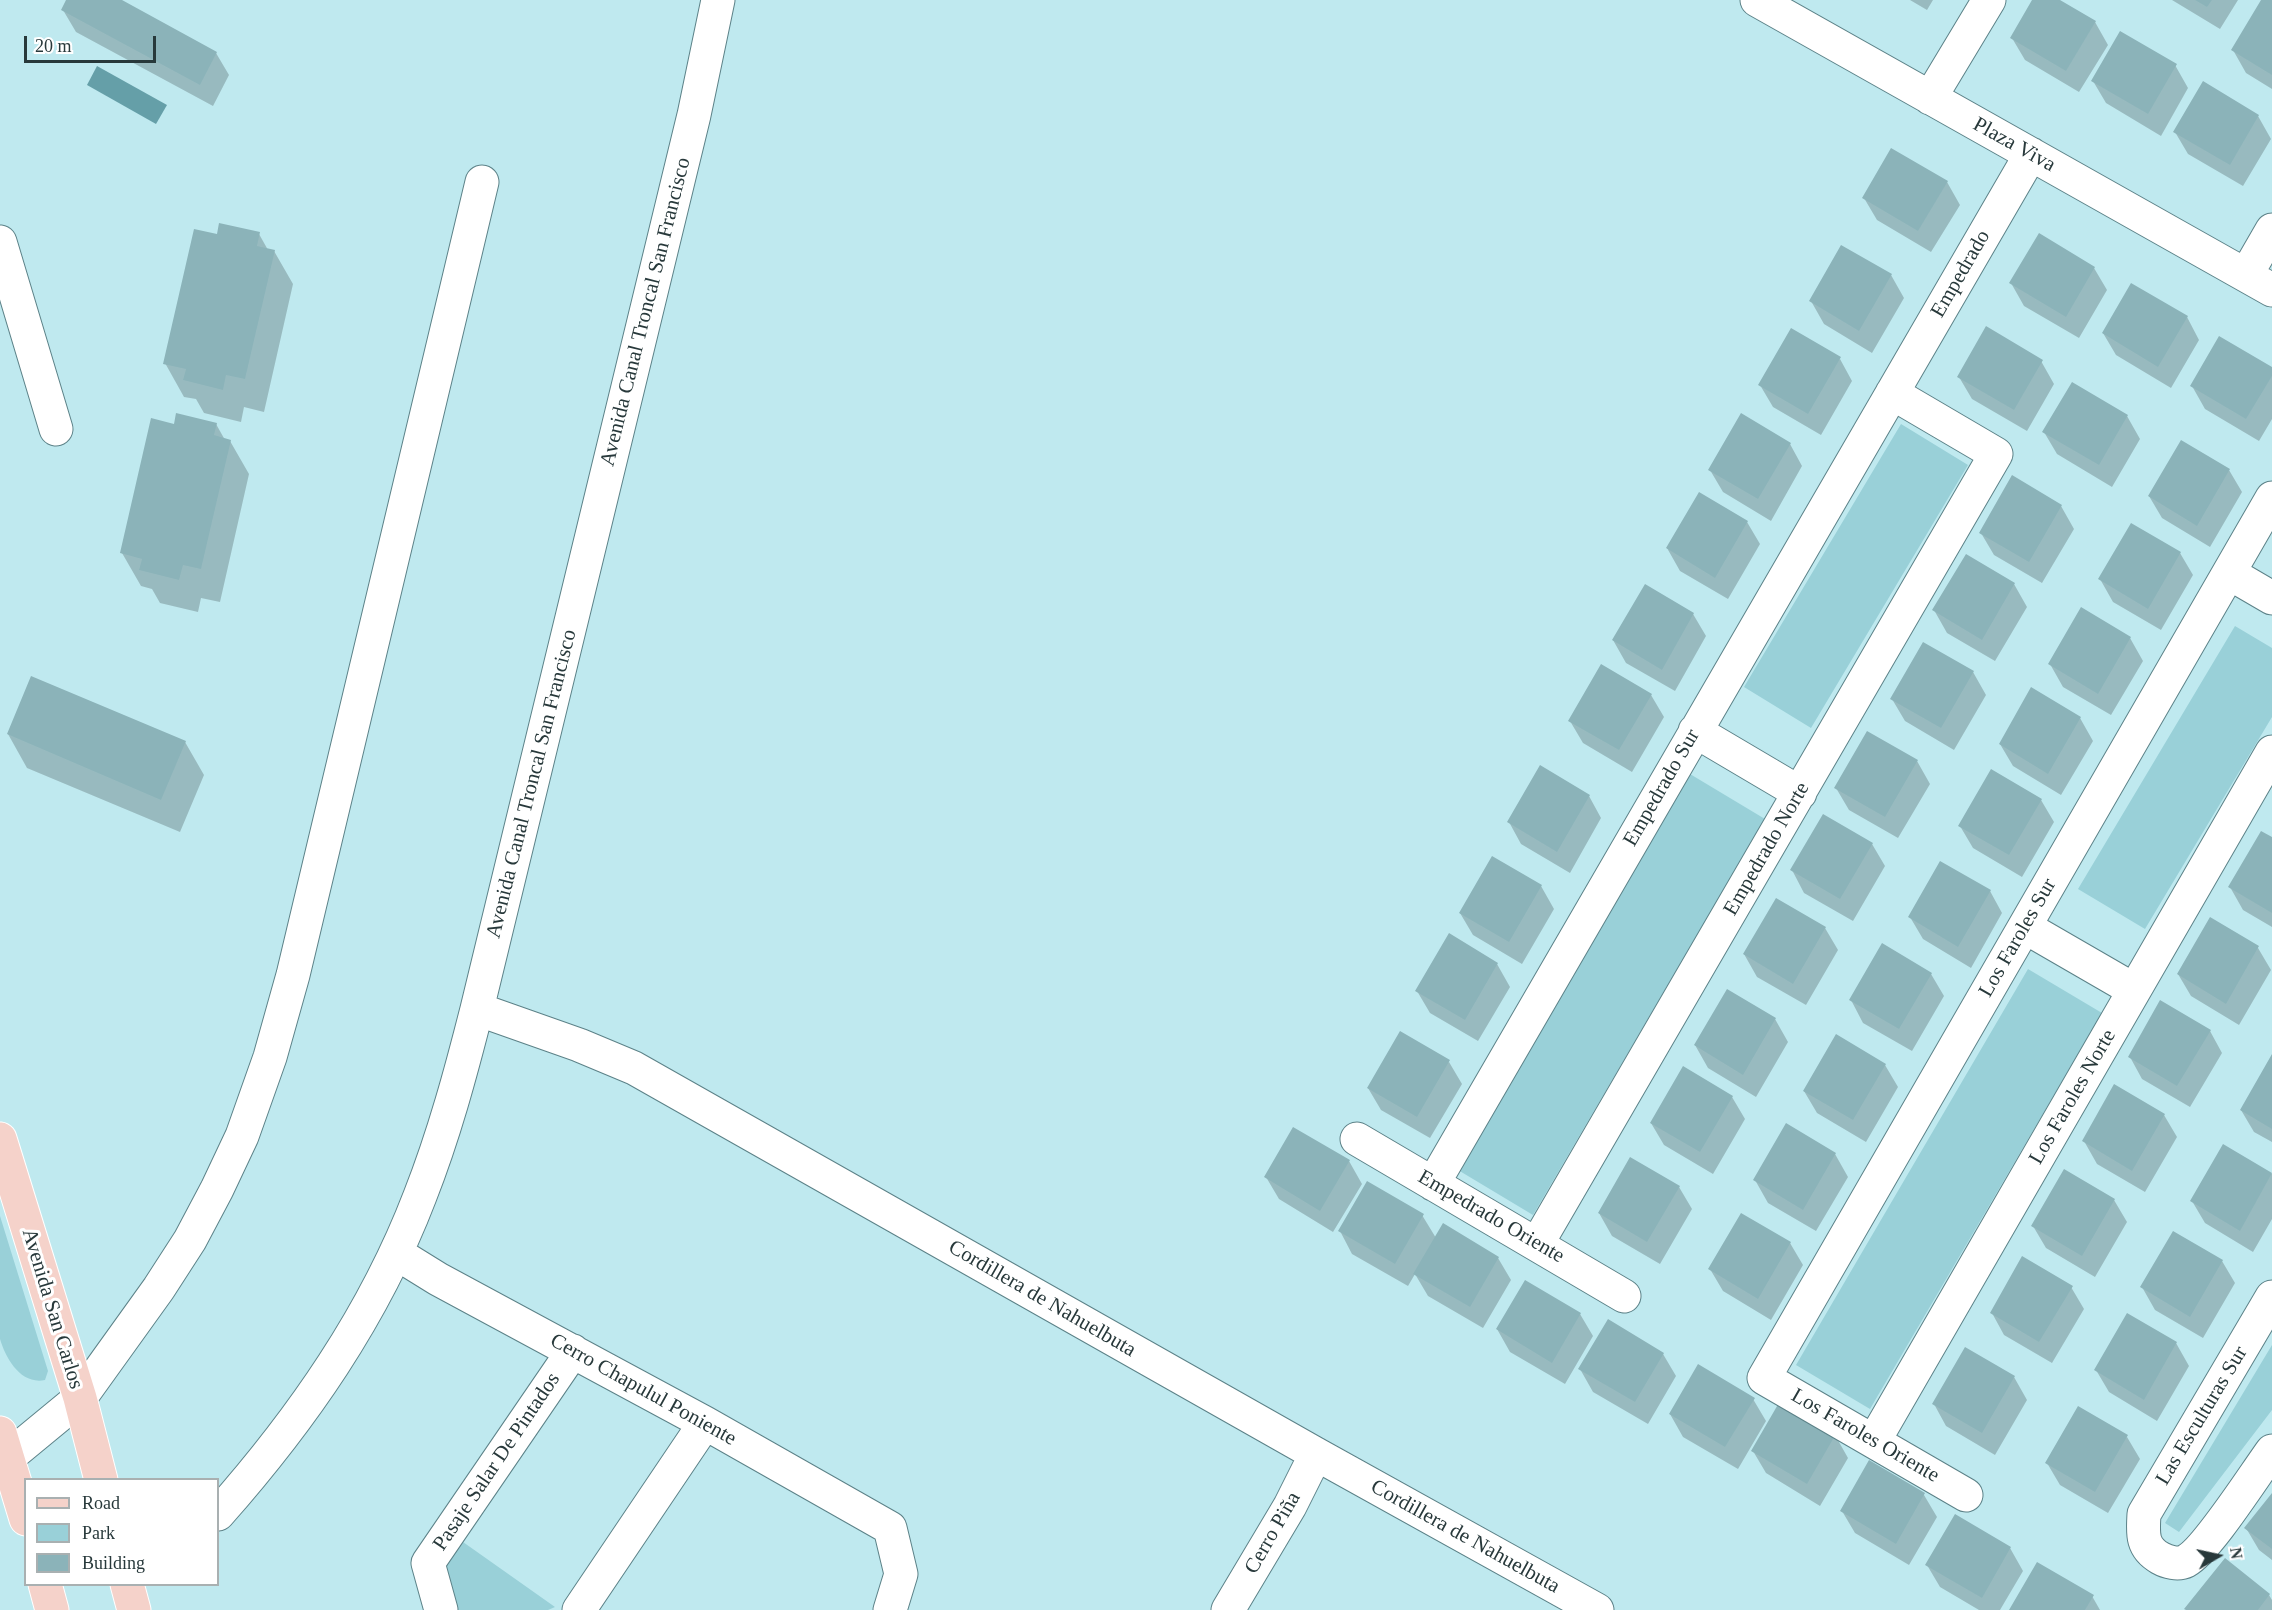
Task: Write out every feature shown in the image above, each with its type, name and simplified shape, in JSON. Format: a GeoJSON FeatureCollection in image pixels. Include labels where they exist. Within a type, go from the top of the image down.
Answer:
{"type":"FeatureCollection","features":[{"type":"Feature","properties":{"kind":"main road","name":"Avenida San Carlos"},"geometry":{"type":"LineString","coordinates":[[0,1139],[80,1398],[101,1478]]}},
{"type":"Feature","properties":{"kind":"main road"},"geometry":{"type":"LineString","coordinates":[[2,1451],[24,1513]]}},
{"type":"Feature","properties":{"kind":"main road"},"geometry":{"type":"LineString","coordinates":[[46,1586],[52,1610]]}},
{"type":"Feature","properties":{"kind":"street","name":"Avenida Canal Troncal San Francisco"},"geometry":{"type":"LineString","coordinates":[[219,1513],[297,1418],[334,1365],[367,1310],[396,1253],[441,1140],[477,1009],[694,115],[718,0]]}},
{"type":"Feature","properties":{"kind":"street","name":"Plaza Viva"},"geometry":{"type":"LineString","coordinates":[[1757,0],[2259,283]]}},
{"type":"Feature","properties":{"kind":"street"},"geometry":{"type":"LineString","coordinates":[[1930,98],[1989,0]]}},
{"type":"Feature","properties":{"kind":"street","name":"Empedrado"},"geometry":{"type":"LineString","coordinates":[[1892,393],[2031,154]]}},
{"type":"Feature","properties":{"kind":"street"},"geometry":{"type":"LineString","coordinates":[[2,1451],[80,1398],[159,1288],[190,1240],[242,1136],[270,1057],[299,952],[482,182]]}},
{"type":"Feature","properties":{"kind":"street"},"geometry":{"type":"LineString","coordinates":[[2259,283],[2272,230]]}},
{"type":"Feature","properties":{"kind":"street"},"geometry":{"type":"LineString","coordinates":[[0,242],[57,429]]}},
{"type":"Feature","properties":{"kind":"street","name":"Empedrado Norte"},"geometry":{"type":"LineString","coordinates":[[1537,1244],[1996,454],[1892,393]]}},
{"type":"Feature","properties":{"kind":"street","name":"Empedrado Sur"},"geometry":{"type":"LineString","coordinates":[[1433,1184],[1892,393]]}},
{"type":"Feature","properties":{"kind":"street","name":"Los Faroles Sur"},"geometry":{"type":"LineString","coordinates":[[1764,1378],[2272,498]]}},
{"type":"Feature","properties":{"kind":"street"},"geometry":{"type":"LineString","coordinates":[[2229,573],[2272,598]]}},
{"type":"Feature","properties":{"kind":"street"},"geometry":{"type":"LineString","coordinates":[[1695,731],[1800,793]]}},
{"type":"Feature","properties":{"kind":"street","name":"Los Faroles Norte"},"geometry":{"type":"LineString","coordinates":[[1874,1441],[2272,752]]}},
{"type":"Feature","properties":{"kind":"street"},"geometry":{"type":"LineString","coordinates":[[2025,927],[2134,990]]}},
{"type":"Feature","properties":{"kind":"street","name":"Cordillera de Nahuelbuta"},"geometry":{"type":"LineString","coordinates":[[477,1009],[579,1045],[634,1068],[1316,1454],[1597,1610]]}},
{"type":"Feature","properties":{"kind":"street","name":"Empedrado Oriente"},"geometry":{"type":"LineString","coordinates":[[1357,1139],[1624,1296]]}},
{"type":"Feature","properties":{"kind":"street","name":"Cerro Chapulul Poniente"},"geometry":{"type":"LineString","coordinates":[[396,1253],[438,1279],[705,1422],[890,1528],[901,1574],[890,1610]]}},
{"type":"Feature","properties":{"kind":"street","name":"Las Esculturas Sur"},"geometry":{"type":"LineString","coordinates":[[2272,1297],[2144,1514],[2143,1538],[2150,1552],[2168,1563],[2185,1562],[2202,1547],[2272,1451]]}},
{"type":"Feature","properties":{"kind":"street","name":"Pasaje Salar De Pintados"},"geometry":{"type":"LineString","coordinates":[[441,1610],[428,1563],[573,1351]]}},
{"type":"Feature","properties":{"kind":"street","name":"Los Faroles Oriente"},"geometry":{"type":"LineString","coordinates":[[1764,1378],[1965,1495]]}},
{"type":"Feature","properties":{"kind":"street"},"geometry":{"type":"LineString","coordinates":[[579,1610],[705,1422]]}},
{"type":"Feature","properties":{"kind":"street","name":"Cerro Piña"},"geometry":{"type":"LineString","coordinates":[[1228,1610],[1290,1506],[1316,1454]]}},
{"type":"Feature","properties":{"kind":"green space"},"geometry":{"type":"Polygon","coordinates":[[[1901,424],[1968,465],[1811,728],[1744,687],[1901,424]]]}},
{"type":"Feature","properties":{"kind":"green space"},"geometry":{"type":"Polygon","coordinates":[[[2235,626],[2272,648],[2272,717],[2145,929],[2078,889],[2235,626]]]}},
{"type":"Feature","properties":{"kind":"green space"},"geometry":{"type":"Polygon","coordinates":[[[1690,774],[1765,819],[1533,1215],[1458,1170],[1690,774]]]}},
{"type":"Feature","properties":{"kind":"green space"},"geometry":{"type":"Polygon","coordinates":[[[2028,969],[2102,1013],[1870,1409],[1796,1365],[2028,969]]]}},
{"type":"Feature","properties":{"kind":"green space"},"geometry":{"type":"Polygon","coordinates":[[[0,1216],[48,1371],[45,1380],[29,1379],[16,1369],[6,1355],[0,1339],[0,1216]]]}},
{"type":"Feature","properties":{"kind":"green space"},"geometry":{"type":"Polygon","coordinates":[[[2272,1345],[2272,1410],[2179,1532],[2165,1523],[2272,1345]]]}},
{"type":"Feature","properties":{"kind":"green space"},"geometry":{"type":"Polygon","coordinates":[[[463,1542],[555,1607],[548,1610],[455,1610],[444,1568],[463,1542]]]}},
{"type":"Feature","properties":{"kind":"shaded area"},"geometry":{"type":"Polygon","coordinates":[[[97,66],[167,105],[156,124],[87,85],[97,66]]]}},
{"type":"Feature","properties":{"kind":"building"},"geometry":{"type":"Polygon","coordinates":[[[66,0],[122,0],[217,52],[200,85],[61,10],[66,0]]]}},
{"type":"Feature","properties":{"kind":"building"},"geometry":{"type":"Polygon","coordinates":[[[2032,0],[2060,0],[2096,21],[2066,71],[2010,38],[2032,0]]]}},
{"type":"Feature","properties":{"kind":"building"},"geometry":{"type":"Polygon","coordinates":[[[2195,0],[2212,0],[2207,7],[2195,0]]]}},
{"type":"Feature","properties":{"kind":"building"},"geometry":{"type":"Polygon","coordinates":[[[2261,0],[2272,0],[2272,75],[2231,50],[2261,0]]]}},
{"type":"Feature","properties":{"kind":"building"},"geometry":{"type":"Polygon","coordinates":[[[2120,31],[2177,64],[2148,114],[2091,81],[2120,31]]]}},
{"type":"Feature","properties":{"kind":"building"},"geometry":{"type":"Polygon","coordinates":[[[2203,81],[2259,115],[2230,165],[2173,132],[2203,81]]]}},
{"type":"Feature","properties":{"kind":"building"},"geometry":{"type":"Polygon","coordinates":[[[1891,148],[1948,181],[1918,231],[1862,198],[1891,148]]]}},
{"type":"Feature","properties":{"kind":"building"},"geometry":{"type":"Polygon","coordinates":[[[219,223],[260,232],[257,246],[275,250],[245,379],[226,375],[223,390],[183,380],[186,369],[163,364],[194,229],[217,234],[219,223]]]}},
{"type":"Feature","properties":{"kind":"building"},"geometry":{"type":"Polygon","coordinates":[[[2039,233],[2095,267],[2066,317],[2009,283],[2039,233]]]}},
{"type":"Feature","properties":{"kind":"building"},"geometry":{"type":"Polygon","coordinates":[[[1841,245],[1892,274],[1859,331],[1809,301],[1841,245]]]}},
{"type":"Feature","properties":{"kind":"building"},"geometry":{"type":"Polygon","coordinates":[[[2131,283],[2188,316],[2158,367],[2102,333],[2131,283]]]}},
{"type":"Feature","properties":{"kind":"building"},"geometry":{"type":"Polygon","coordinates":[[[1986,326],[2043,360],[2014,410],[1957,377],[1986,326]]]}},
{"type":"Feature","properties":{"kind":"building"},"geometry":{"type":"Polygon","coordinates":[[[1791,328],[1841,357],[1808,414],[1758,385],[1791,328]]]}},
{"type":"Feature","properties":{"kind":"building"},"geometry":{"type":"Polygon","coordinates":[[[2219,336],[2272,367],[2272,376],[2246,419],[2190,386],[2219,336]]]}},
{"type":"Feature","properties":{"kind":"building"},"geometry":{"type":"Polygon","coordinates":[[[2072,382],[2128,415],[2099,465],[2042,432],[2072,382]]]}},
{"type":"Feature","properties":{"kind":"building"},"geometry":{"type":"Polygon","coordinates":[[[176,413],[217,423],[214,435],[231,440],[201,569],[183,565],[179,580],[139,570],[142,559],[120,553],[151,418],[174,424],[176,413]]]}},
{"type":"Feature","properties":{"kind":"building"},"geometry":{"type":"Polygon","coordinates":[[[1741,413],[1791,443],[1758,499],[1708,470],[1741,413]]]}},
{"type":"Feature","properties":{"kind":"building"},"geometry":{"type":"Polygon","coordinates":[[[2181,440],[2230,469],[2197,526],[2148,496],[2181,440]]]}},
{"type":"Feature","properties":{"kind":"building"},"geometry":{"type":"Polygon","coordinates":[[[2012,475],[2062,505],[2029,562],[1979,533],[2012,475]]]}},
{"type":"Feature","properties":{"kind":"building"},"geometry":{"type":"Polygon","coordinates":[[[1699,492],[1748,521],[1715,578],[1666,548],[1699,492]]]}},
{"type":"Feature","properties":{"kind":"building"},"geometry":{"type":"Polygon","coordinates":[[[2131,523],[2181,552],[2148,609],[2098,579],[2131,523]]]}},
{"type":"Feature","properties":{"kind":"building"},"geometry":{"type":"Polygon","coordinates":[[[1966,554],[2015,583],[1982,640],[1932,610],[1966,554]]]}},
{"type":"Feature","properties":{"kind":"building"},"geometry":{"type":"Polygon","coordinates":[[[1645,584],[1694,613],[1662,670],[1612,640],[1645,584]]]}},
{"type":"Feature","properties":{"kind":"building"},"geometry":{"type":"Polygon","coordinates":[[[2081,607],[2131,637],[2098,694],[2048,664],[2081,607]]]}},
{"type":"Feature","properties":{"kind":"building"},"geometry":{"type":"Polygon","coordinates":[[[1923,642],[1974,671],[1941,728],[1890,699],[1923,642]]]}},
{"type":"Feature","properties":{"kind":"building"},"geometry":{"type":"Polygon","coordinates":[[[1601,664],[1652,694],[1619,750],[1568,721],[1601,664]]]}},
{"type":"Feature","properties":{"kind":"building"},"geometry":{"type":"Polygon","coordinates":[[[31,676],[186,741],[161,800],[7,734],[31,676]]]}},
{"type":"Feature","properties":{"kind":"building"},"geometry":{"type":"Polygon","coordinates":[[[2031,687],[2081,717],[2048,774],[1999,744],[2031,687]]]}},
{"type":"Feature","properties":{"kind":"building"},"geometry":{"type":"Polygon","coordinates":[[[1867,731],[1918,760],[1885,817],[1834,788],[1867,731]]]}},
{"type":"Feature","properties":{"kind":"building"},"geometry":{"type":"Polygon","coordinates":[[[1540,765],[1590,795],[1557,852],[1507,822],[1540,765]]]}},
{"type":"Feature","properties":{"kind":"building"},"geometry":{"type":"Polygon","coordinates":[[[1991,769],[2042,799],[2009,855],[1958,826],[1991,769]]]}},
{"type":"Feature","properties":{"kind":"building"},"geometry":{"type":"Polygon","coordinates":[[[1823,814],[1873,843],[1840,899],[1790,870],[1823,814]]]}},
{"type":"Feature","properties":{"kind":"building"},"geometry":{"type":"Polygon","coordinates":[[[2261,831],[2272,837],[2272,913],[2228,887],[2261,831]]]}},
{"type":"Feature","properties":{"kind":"building"},"geometry":{"type":"Polygon","coordinates":[[[1492,856],[1542,885],[1509,942],[1459,913],[1492,856]]]}},
{"type":"Feature","properties":{"kind":"building"},"geometry":{"type":"Polygon","coordinates":[[[1940,861],[1991,890],[1958,947],[1908,917],[1940,861]]]}},
{"type":"Feature","properties":{"kind":"building"},"geometry":{"type":"Polygon","coordinates":[[[1776,898],[1826,927],[1793,984],[1743,954],[1776,898]]]}},
{"type":"Feature","properties":{"kind":"building"},"geometry":{"type":"Polygon","coordinates":[[[2210,917],[2259,946],[2226,1004],[2177,974],[2210,917]]]}},
{"type":"Feature","properties":{"kind":"building"},"geometry":{"type":"Polygon","coordinates":[[[1449,933],[1498,963],[1465,1020],[1415,991],[1449,933]]]}},
{"type":"Feature","properties":{"kind":"building"},"geometry":{"type":"Polygon","coordinates":[[[1882,943],[1932,973],[1899,1029],[1849,1000],[1882,943]]]}},
{"type":"Feature","properties":{"kind":"building"},"geometry":{"type":"Polygon","coordinates":[[[1727,989],[1776,1018],[1743,1075],[1694,1045],[1727,989]]]}},
{"type":"Feature","properties":{"kind":"building"},"geometry":{"type":"Polygon","coordinates":[[[2160,1000],[2211,1030],[2177,1086],[2128,1057],[2160,1000]]]}},
{"type":"Feature","properties":{"kind":"building"},"geometry":{"type":"Polygon","coordinates":[[[1400,1031],[1450,1060],[1417,1117],[1367,1088],[1400,1031]]]}},
{"type":"Feature","properties":{"kind":"building"},"geometry":{"type":"Polygon","coordinates":[[[1836,1034],[1886,1064],[1853,1120],[1803,1091],[1836,1034]]]}},
{"type":"Feature","properties":{"kind":"building"},"geometry":{"type":"Polygon","coordinates":[[[2272,1054],[2272,1129],[2240,1110],[2272,1054]]]}},
{"type":"Feature","properties":{"kind":"building"},"geometry":{"type":"Polygon","coordinates":[[[1683,1066],[1733,1096],[1700,1152],[1650,1123],[1683,1066]]]}},
{"type":"Feature","properties":{"kind":"building"},"geometry":{"type":"Polygon","coordinates":[[[2114,1084],[2165,1114],[2132,1171],[2082,1141],[2114,1084]]]}},
{"type":"Feature","properties":{"kind":"building"},"geometry":{"type":"Polygon","coordinates":[[[1786,1123],[1836,1153],[1803,1210],[1753,1180],[1786,1123]]]}},
{"type":"Feature","properties":{"kind":"building"},"geometry":{"type":"Polygon","coordinates":[[[1293,1127],[1350,1160],[1320,1211],[1264,1177],[1293,1127]]]}},
{"type":"Feature","properties":{"kind":"building"},"geometry":{"type":"Polygon","coordinates":[[[2223,1144],[2272,1173],[2240,1231],[2190,1201],[2223,1144]]]}},
{"type":"Feature","properties":{"kind":"building"},"geometry":{"type":"Polygon","coordinates":[[[1630,1157],[1680,1186],[1647,1242],[1598,1213],[1630,1157]]]}},
{"type":"Feature","properties":{"kind":"building"},"geometry":{"type":"Polygon","coordinates":[[[2064,1169],[2115,1199],[2082,1256],[2031,1226],[2064,1169]]]}},
{"type":"Feature","properties":{"kind":"building"},"geometry":{"type":"Polygon","coordinates":[[[1367,1181],[1424,1214],[1395,1264],[1338,1231],[1367,1181]]]}},
{"type":"Feature","properties":{"kind":"building"},"geometry":{"type":"Polygon","coordinates":[[[1741,1213],[1791,1242],[1758,1299],[1708,1269],[1741,1213]]]}},
{"type":"Feature","properties":{"kind":"building"},"geometry":{"type":"Polygon","coordinates":[[[1443,1223],[1499,1257],[1470,1307],[1413,1274],[1443,1223]]]}},
{"type":"Feature","properties":{"kind":"building"},"geometry":{"type":"Polygon","coordinates":[[[2173,1231],[2223,1260],[2190,1317],[2140,1287],[2173,1231]]]}},
{"type":"Feature","properties":{"kind":"building"},"geometry":{"type":"Polygon","coordinates":[[[2022,1256],[2073,1286],[2039,1342],[1990,1313],[2022,1256]]]}},
{"type":"Feature","properties":{"kind":"building"},"geometry":{"type":"Polygon","coordinates":[[[1525,1280],[1581,1313],[1552,1363],[1496,1329],[1525,1280]]]}},
{"type":"Feature","properties":{"kind":"building"},"geometry":{"type":"Polygon","coordinates":[[[2127,1313],[2177,1342],[2144,1400],[2094,1370],[2127,1313]]]}},
{"type":"Feature","properties":{"kind":"building"},"geometry":{"type":"Polygon","coordinates":[[[1608,1319],[1664,1353],[1635,1402],[1578,1369],[1608,1319]]]}},
{"type":"Feature","properties":{"kind":"building"},"geometry":{"type":"Polygon","coordinates":[[[1965,1347],[2015,1376],[1982,1433],[1932,1404],[1965,1347]]]}},
{"type":"Feature","properties":{"kind":"building"},"geometry":{"type":"Polygon","coordinates":[[[1698,1364],[1755,1398],[1725,1447],[1669,1414],[1698,1364]]]}},
{"type":"Feature","properties":{"kind":"building"},"geometry":{"type":"Polygon","coordinates":[[[1780,1401],[1836,1434],[1807,1484],[1751,1451],[1780,1401]]]}},
{"type":"Feature","properties":{"kind":"building"},"geometry":{"type":"Polygon","coordinates":[[[2078,1406],[2128,1435],[2095,1492],[2045,1463],[2078,1406]]]}},
{"type":"Feature","properties":{"kind":"building"},"geometry":{"type":"Polygon","coordinates":[[[1869,1460],[1925,1493],[1896,1544],[1840,1511],[1869,1460]]]}},
{"type":"Feature","properties":{"kind":"building"},"geometry":{"type":"Polygon","coordinates":[[[2272,1493],[2272,1549],[2244,1528],[2272,1493]]]}},
{"type":"Feature","properties":{"kind":"building"},"geometry":{"type":"Polygon","coordinates":[[[1955,1514],[2011,1547],[1982,1598],[1925,1565],[1955,1514]]]}},
{"type":"Feature","properties":{"kind":"building"},"geometry":{"type":"Polygon","coordinates":[[[2225,1558],[2270,1594],[2258,1610],[2184,1609],[2225,1558]]]}},
{"type":"Feature","properties":{"kind":"building"},"geometry":{"type":"Polygon","coordinates":[[[2037,1562],[2094,1595],[2085,1610],[2009,1610],[2037,1562]]]}}]}
